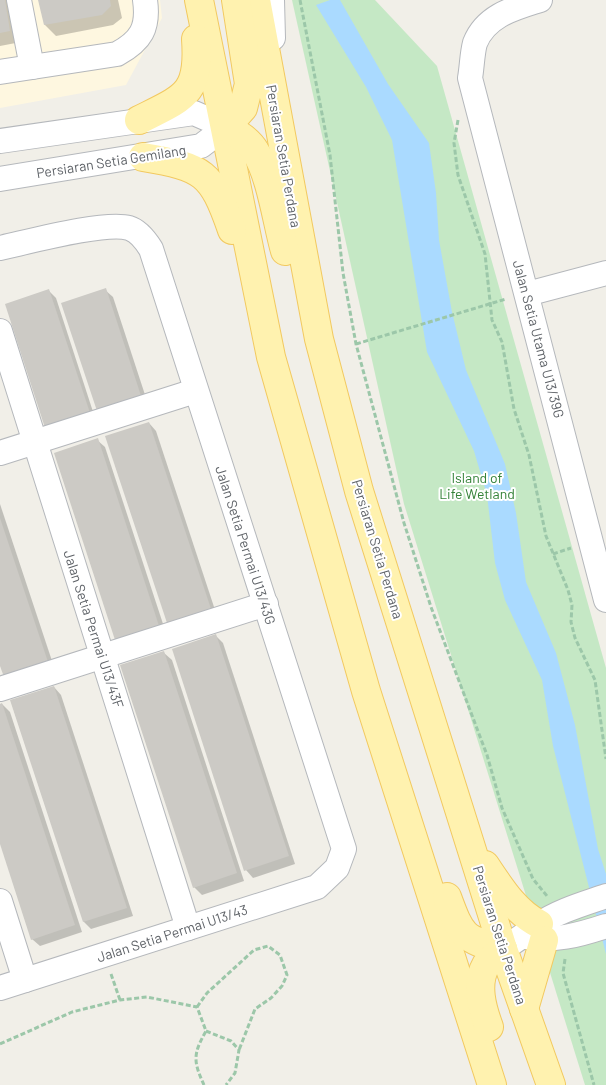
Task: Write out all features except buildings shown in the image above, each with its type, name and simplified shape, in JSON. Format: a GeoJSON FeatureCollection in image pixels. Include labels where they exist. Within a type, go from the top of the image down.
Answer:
{"type":"FeatureCollection","features":[{"type":"Feature","properties":{"kind":"main road"},"geometry":{"type":"LineString","coordinates":[[140,120],[185,94],[195,81],[198,60],[194,0]]}},
{"type":"Feature","properties":{"kind":"main road"},"geometry":{"type":"LineString","coordinates":[[200,0],[271,357],[366,691],[492,1085]]}},
{"type":"Feature","properties":{"kind":"main road"},"geometry":{"type":"LineString","coordinates":[[226,127],[243,108],[249,84],[236,0]]}},
{"type":"Feature","properties":{"kind":"main road","name":"Persiaran Setia Perdana"},"geometry":{"type":"LineString","coordinates":[[256,0],[319,339],[359,491],[472,848],[528,938],[524,1009],[551,1085]]}},
{"type":"Feature","properties":{"kind":"main road"},"geometry":{"type":"LineString","coordinates":[[226,127],[242,137],[255,150],[264,170],[290,271],[319,339]]}},
{"type":"Feature","properties":{"kind":"main road"},"geometry":{"type":"LineString","coordinates":[[143,157],[176,163],[198,171],[216,189],[261,312]]}},
{"type":"Feature","properties":{"kind":"main road"},"geometry":{"type":"LineString","coordinates":[[366,691],[411,786],[439,877],[457,926],[476,942],[528,938]]}},
{"type":"Feature","properties":{"kind":"main road"},"geometry":{"type":"LineString","coordinates":[[472,848],[514,904],[528,919],[524,1009]]}},
{"type":"Feature","properties":{"kind":"main road"},"geometry":{"type":"LineString","coordinates":[[508,1085],[480,1003],[482,978],[487,965],[528,938]]}},
{"type":"Feature","properties":{"kind":"street"},"geometry":{"type":"LineString","coordinates":[[19,0],[32,67]]}},
{"type":"Feature","properties":{"kind":"street"},"geometry":{"type":"LineString","coordinates":[[0,72],[117,54],[134,45],[144,30],[147,12],[145,0]]}},
{"type":"Feature","properties":{"kind":"street"},"geometry":{"type":"LineString","coordinates":[[272,0],[279,128]]}},
{"type":"Feature","properties":{"kind":"street"},"geometry":{"type":"LineString","coordinates":[[471,83],[475,44],[487,23],[506,11],[540,0]]}},
{"type":"Feature","properties":{"kind":"street","name":"Jalan Setia Utama U13/39G"},"geometry":{"type":"LineString","coordinates":[[471,83],[527,294],[598,539],[606,600]]}},
{"type":"Feature","properties":{"kind":"street"},"geometry":{"type":"LineString","coordinates":[[0,141],[194,113],[226,127]]}},
{"type":"Feature","properties":{"kind":"street","name":"Persiaran Setia Gemilang"},"geometry":{"type":"LineString","coordinates":[[0,179],[201,146],[226,127]]}},
{"type":"Feature","properties":{"kind":"street","name":"Jalan Setia Permai U13/43G"},"geometry":{"type":"LineString","coordinates":[[0,248],[111,226],[131,228],[152,249],[195,391],[266,604],[344,849],[337,868]]}},
{"type":"Feature","properties":{"kind":"street"},"geometry":{"type":"LineString","coordinates":[[527,294],[606,273]]}},
{"type":"Feature","properties":{"kind":"street","name":"Jalan Setia Permai U13/43F"},"geometry":{"type":"LineString","coordinates":[[0,331],[188,928]]}},
{"type":"Feature","properties":{"kind":"street"},"geometry":{"type":"LineString","coordinates":[[0,454],[195,391]]}},
{"type":"Feature","properties":{"kind":"street"},"geometry":{"type":"LineString","coordinates":[[0,689],[266,604]]}},
{"type":"Feature","properties":{"kind":"street","name":"Jalan Setia Permai U13/43"},"geometry":{"type":"LineString","coordinates":[[0,988],[316,887],[337,868]]}},
{"type":"Feature","properties":{"kind":"street"},"geometry":{"type":"LineString","coordinates":[[528,938],[561,902],[606,896]]}},
{"type":"Feature","properties":{"kind":"street"},"geometry":{"type":"LineString","coordinates":[[0,901],[25,980]]}},
{"type":"Feature","properties":{"kind":"street"},"geometry":{"type":"LineString","coordinates":[[528,938],[573,945],[606,926]]}},
{"type":"Feature","properties":{"kind":"path"},"geometry":{"type":"LineString","coordinates":[[300,0],[330,156],[343,273],[356,344],[404,524],[431,607],[487,755],[502,808],[533,879],[542,892],[561,902]]}},
{"type":"Feature","properties":{"kind":"path"},"geometry":{"type":"LineString","coordinates":[[471,83],[458,114],[454,143],[458,175],[485,254],[492,320],[503,349],[514,409],[529,455],[546,536],[562,571],[568,590],[572,605],[571,622],[575,638],[595,680],[606,759]]}},
{"type":"Feature","properties":{"kind":"path"},"geometry":{"type":"LineString","coordinates":[[356,344],[489,303],[527,294]]}},
{"type":"Feature","properties":{"kind":"path"},"geometry":{"type":"LineString","coordinates":[[573,945],[564,960],[563,973],[594,1085]]}},
{"type":"Feature","properties":{"kind":"path"},"geometry":{"type":"LineString","coordinates":[[196,1007],[207,994],[254,950],[268,946],[280,955],[287,975],[282,986],[272,998],[255,1010],[239,1050],[235,1072],[226,1085]]}},
{"type":"Feature","properties":{"kind":"path"},"geometry":{"type":"LineString","coordinates":[[104,955],[120,1000]]}},
{"type":"Feature","properties":{"kind":"path"},"geometry":{"type":"LineString","coordinates":[[0,1044],[72,1012],[120,1000],[147,997],[196,1007]]}},
{"type":"Feature","properties":{"kind":"path"},"geometry":{"type":"LineString","coordinates":[[196,1007],[206,1031],[231,1041],[239,1050]]}},
{"type":"Feature","properties":{"kind":"path"},"geometry":{"type":"LineString","coordinates":[[204,1085],[196,1066],[196,1050],[206,1031]]}},
{"type":"Feature","properties":{"kind":"shaded area"},"geometry":{"type":"Polygon","coordinates":[[[0,0],[160,0],[162,18],[126,85],[0,108],[0,0]]]}},
{"type":"Feature","properties":{"kind":"green space","name":"Island of Life Wetland"},"geometry":{"type":"Polygon","coordinates":[[[292,0],[375,0],[437,66],[606,668],[606,1085],[585,1085],[404,504],[292,0]]]}},
{"type":"Feature","properties":{"kind":"water"},"geometry":{"type":"Polygon","coordinates":[[[330,0],[340,0],[388,84],[429,143],[436,193],[439,240],[452,312],[466,370],[505,464],[516,513],[526,582],[556,653],[575,725],[598,849],[606,874],[606,954],[553,746],[542,680],[505,600],[495,563],[487,495],[474,451],[427,352],[392,140],[366,87],[316,5],[330,0]]]}}]}
